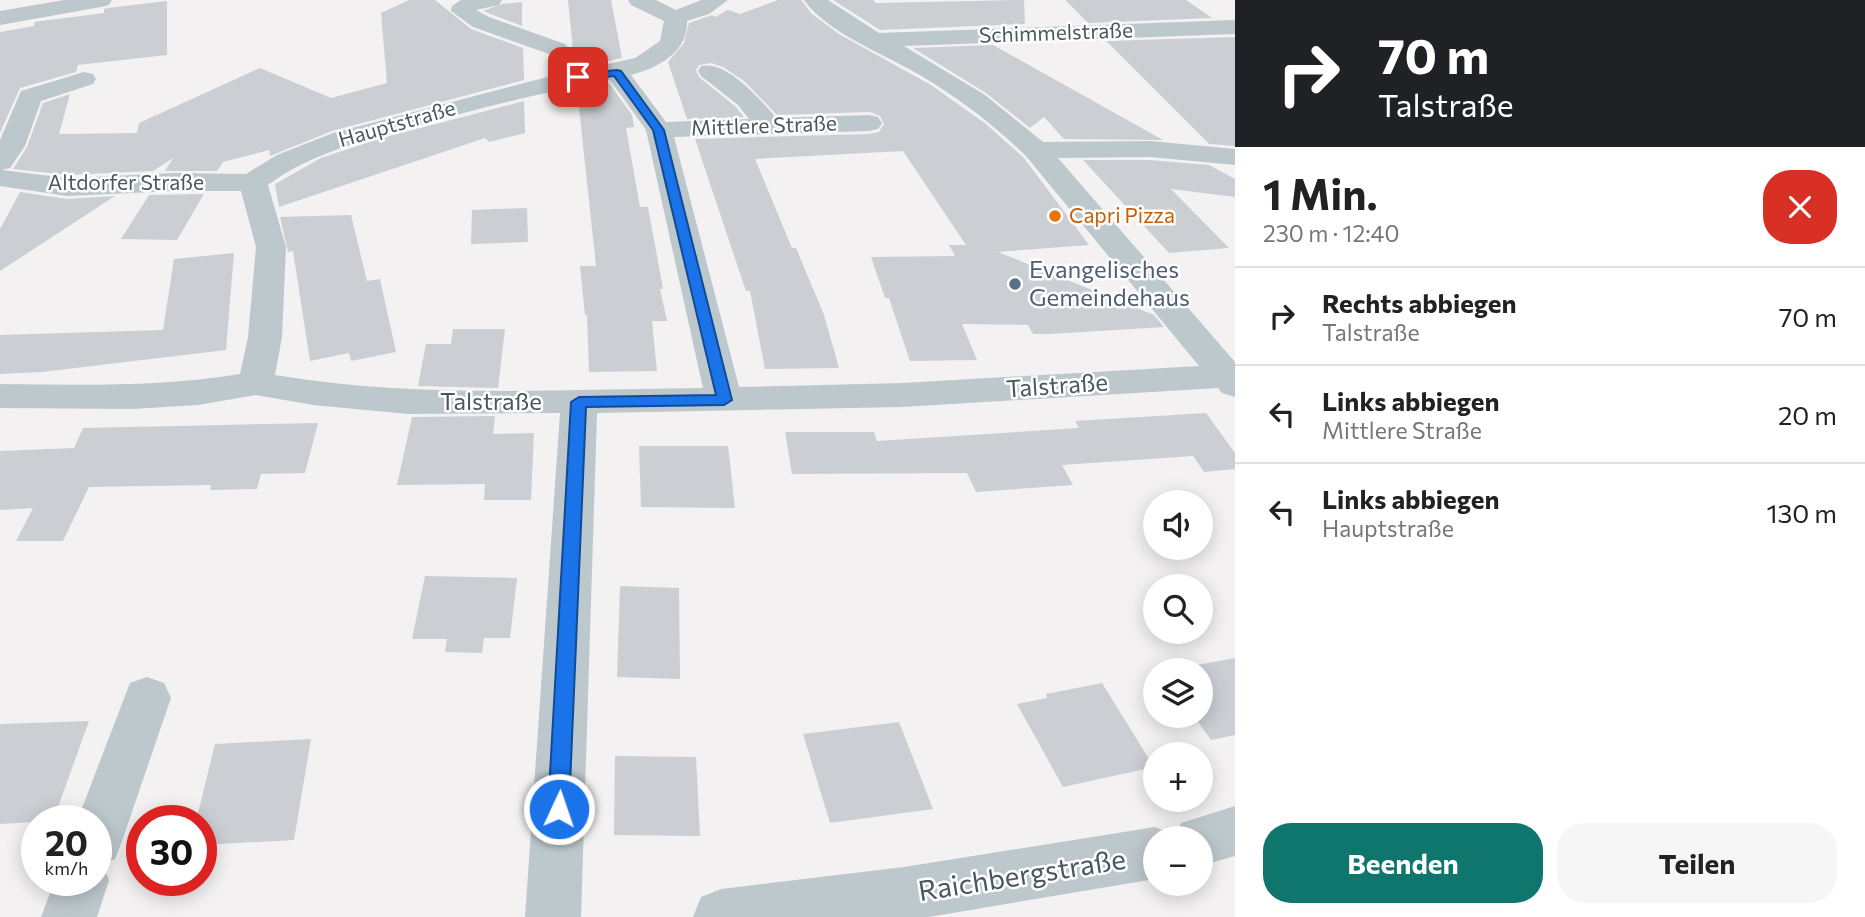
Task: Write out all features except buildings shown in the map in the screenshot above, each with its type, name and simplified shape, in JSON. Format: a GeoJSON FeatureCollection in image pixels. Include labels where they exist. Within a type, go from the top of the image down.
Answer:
{"type":"FeatureCollection","features":[{"type":"Feature","properties":{"kind":"street"},"geometry":{"type":"LineString","coordinates":[[0,19],[102,0]]}},
{"type":"Feature","properties":{"kind":"street"},"geometry":{"type":"LineString","coordinates":[[491,0],[468,3],[462,10],[481,22],[557,49],[578,77]]}},
{"type":"Feature","properties":{"kind":"street"},"geometry":{"type":"LineString","coordinates":[[639,0],[675,18],[717,0]]}},
{"type":"Feature","properties":{"kind":"street"},"geometry":{"type":"LineString","coordinates":[[815,0],[825,9],[946,79],[982,104],[1036,150],[1232,378]]}},
{"type":"Feature","properties":{"kind":"street","name":"Hauptstraße"},"geometry":{"type":"LineString","coordinates":[[253,183],[289,158],[337,140],[495,96],[578,77],[617,73],[660,54],[675,34],[675,18]]}},
{"type":"Feature","properties":{"kind":"street","name":"Schimmelstraße"},"geometry":{"type":"LineString","coordinates":[[877,40],[1235,27]]}},
{"type":"Feature","properties":{"kind":"street"},"geometry":{"type":"LineString","coordinates":[[710,71],[747,100],[769,126]]}},
{"type":"Feature","properties":{"kind":"street","name":"Mittlere Straße"},"geometry":{"type":"LineString","coordinates":[[617,73],[659,130],[724,400]]}},
{"type":"Feature","properties":{"kind":"street"},"geometry":{"type":"LineString","coordinates":[[0,162],[11,146],[30,96],[84,79]]}},
{"type":"Feature","properties":{"kind":"street","name":"Mittlere Straße"},"geometry":{"type":"LineString","coordinates":[[659,130],[869,123]]}},
{"type":"Feature","properties":{"kind":"street"},"geometry":{"type":"LineString","coordinates":[[1036,150],[1150,149],[1235,157]]}},
{"type":"Feature","properties":{"kind":"street","name":"Altdorfer Straße"},"geometry":{"type":"LineString","coordinates":[[0,178],[67,187],[175,182],[253,183]]}},
{"type":"Feature","properties":{"kind":"street"},"geometry":{"type":"LineString","coordinates":[[253,183],[271,247],[265,337],[256,383]]}},
{"type":"Feature","properties":{"kind":"street","name":"Talstraße"},"geometry":{"type":"LineString","coordinates":[[0,396],[134,397],[198,393],[256,383],[313,393],[408,402],[724,400],[902,395],[1232,378]]}},
{"type":"Feature","properties":{"kind":"street"},"geometry":{"type":"LineString","coordinates":[[553,917],[579,402]]}},
{"type":"Feature","properties":{"kind":"street"},"geometry":{"type":"LineString","coordinates":[[109,805],[147,698]]}},
{"type":"Feature","properties":{"kind":"street"},"geometry":{"type":"LineString","coordinates":[[1213,837],[1235,831]]}},
{"type":"Feature","properties":{"kind":"street","name":"Raichbergstraße"},"geometry":{"type":"LineString","coordinates":[[721,917],[904,894],[1143,855]]}},
{"type":"Feature","properties":{"kind":"street"},"geometry":{"type":"LineString","coordinates":[[69,917],[76,896]]}},
{"type":"Feature","properties":{"kind":"place","name":"Capri Pizza"},"geometry":{"type":"Point","coordinates":[1055,216]}},
{"type":"Feature","properties":{"kind":"place","name":"Evangelisches Gemeindehaus"},"geometry":{"type":"Point","coordinates":[1015,284]}},
{"type":"Feature","properties":{"kind":"route"},"geometry":{"type":"LineString","coordinates":[[559,809],[579,402],[724,400],[659,130],[617,73],[578,77]]}}]}
